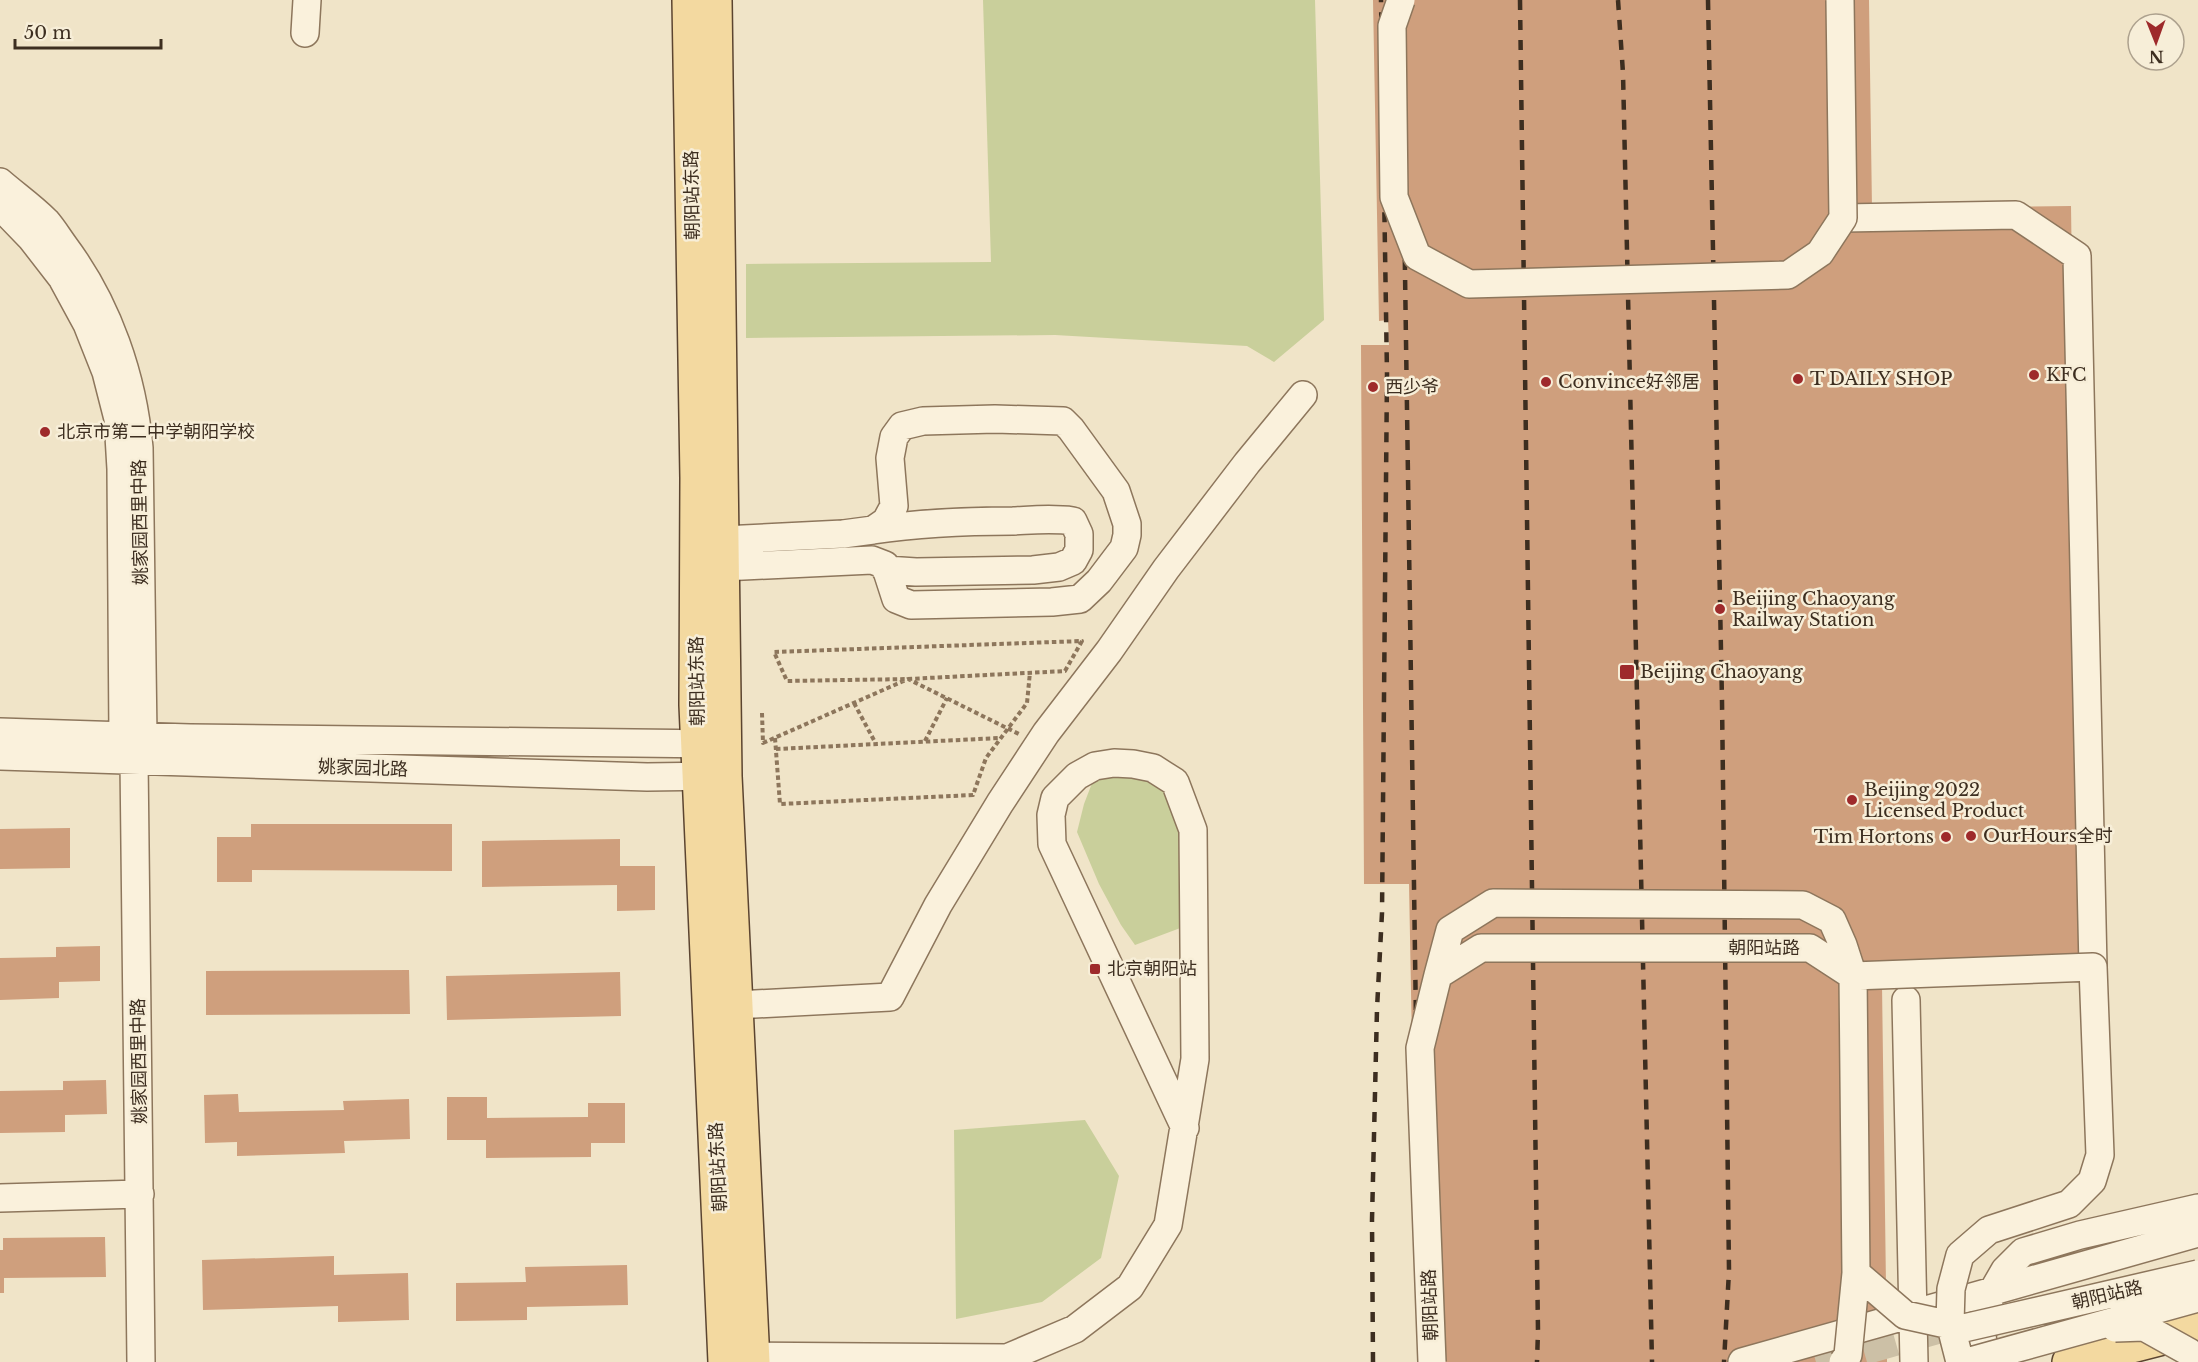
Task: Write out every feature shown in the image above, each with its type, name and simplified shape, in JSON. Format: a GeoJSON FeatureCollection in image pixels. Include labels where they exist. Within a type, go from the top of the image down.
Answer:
{"type":"FeatureCollection","features":[{"type":"Feature","properties":{"kind":"main road","name":"朝阳站东路"},"geometry":{"type":"LineString","coordinates":[[689,0],[697,478],[696,705],[713,761],[736,1005],[739,1359]]}},
{"type":"Feature","properties":{"kind":"main road","name":"朝阳站东路"},"geometry":{"type":"LineString","coordinates":[[715,0],[723,553],[713,761],[739,1359]]}},
{"type":"Feature","properties":{"kind":"main road"},"geometry":{"type":"LineString","coordinates":[[2030,1301],[2198,1264]]}},
{"type":"Feature","properties":{"kind":"main road"},"geometry":{"type":"LineString","coordinates":[[2069,1362],[2198,1329]]}},
{"type":"Feature","properties":{"kind":"street"},"geometry":{"type":"LineString","coordinates":[[305,33],[307,0]]}},
{"type":"Feature","properties":{"kind":"street"},"geometry":{"type":"LineString","coordinates":[[1401,0],[1392,26],[1394,196],[1417,256],[1469,284],[1788,275],[1820,253],[1843,218],[1840,0]]}},
{"type":"Feature","properties":{"kind":"street","name":"姚家园西里中路"},"geometry":{"type":"LineString","coordinates":[[0,182],[46,222],[75,261],[101,306],[123,365],[136,413],[139,448],[133,744]]}},
{"type":"Feature","properties":{"kind":"street","name":"姚家园西里中路"},"geometry":{"type":"LineString","coordinates":[[0,206],[31,238],[62,279],[87,324],[106,372],[118,419],[133,744],[141,1362]]}},
{"type":"Feature","properties":{"kind":"street"},"geometry":{"type":"LineString","coordinates":[[1843,218],[2016,215],[2077,256],[2093,967],[2100,1155],[2092,1181],[2069,1204],[1989,1230],[1960,1255],[1951,1289],[1950,1323],[1960,1362]]}},
{"type":"Feature","properties":{"kind":"street"},"geometry":{"type":"LineString","coordinates":[[736,1005],[890,998],[938,905],[1039,744],[1166,570],[1247,463],[1303,395]]}},
{"type":"Feature","properties":{"kind":"street"},"geometry":{"type":"LineString","coordinates":[[723,553],[872,560],[885,565],[896,599],[911,605],[1031,603],[1080,599],[1099,581],[1124,548],[1127,524],[1116,491],[1063,421],[995,419],[923,421],[902,426],[894,436],[890,458],[894,506],[886,521],[873,530]]}},
{"type":"Feature","properties":{"kind":"street"},"geometry":{"type":"LineString","coordinates":[[723,553],[873,530],[967,521],[1052,518],[1073,521],[1079,534],[1079,550],[1073,561],[1059,567],[1033,570],[916,572],[886,570]]}},
{"type":"Feature","properties":{"kind":"street","name":"姚家园北路"},"geometry":{"type":"LineString","coordinates":[[0,732],[133,744],[713,761]]}},
{"type":"Feature","properties":{"kind":"street","name":"姚家园北路"},"geometry":{"type":"LineString","coordinates":[[0,756],[133,744]]}},
{"type":"Feature","properties":{"kind":"street"},"geometry":{"type":"LineString","coordinates":[[739,1359],[776,1357],[1008,1358],[1075,1329],[1130,1287],[1168,1226],[1185,1128],[1195,1059],[1193,830],[1175,782],[1153,768],[1114,763],[1095,766],[1077,776],[1055,798],[1051,815],[1052,844],[1185,1128]]}},
{"type":"Feature","properties":{"kind":"street"},"geometry":{"type":"LineString","coordinates":[[1438,975],[1450,930],[1492,903],[1803,905],[1832,920],[1853,976],[1856,1273],[1848,1355],[1843,1362]]}},
{"type":"Feature","properties":{"kind":"street","name":"朝阳站路"},"geometry":{"type":"LineString","coordinates":[[1432,1362],[1420,1048],[1438,975],[1481,948],[1810,948],[1853,976]]}},
{"type":"Feature","properties":{"kind":"street"},"geometry":{"type":"LineString","coordinates":[[1853,976],[2093,967]]}},
{"type":"Feature","properties":{"kind":"street"},"geometry":{"type":"LineString","coordinates":[[1906,1000],[1914,1362]]}},
{"type":"Feature","properties":{"kind":"street"},"geometry":{"type":"LineString","coordinates":[[0,1198],[140,1194]]}},
{"type":"Feature","properties":{"kind":"street"},"geometry":{"type":"LineString","coordinates":[[1986,1362],[1982,1336],[1990,1296],[2005,1270],[2024,1252],[2080,1235],[2198,1208]]}},
{"type":"Feature","properties":{"kind":"street"},"geometry":{"type":"LineString","coordinates":[[1742,1362],[2198,1233]]}},
{"type":"Feature","properties":{"kind":"street","name":"朝阳站路"},"geometry":{"type":"LineString","coordinates":[[1856,1273],[1905,1315],[1964,1328],[2198,1274]]}},
{"type":"Feature","properties":{"kind":"street","name":"朝阳站路"},"geometry":{"type":"LineString","coordinates":[[1967,1362],[2198,1298]]}},
{"type":"Feature","properties":{"kind":"street"},"geometry":{"type":"LineString","coordinates":[[2078,1330],[2144,1327],[2188,1352],[2198,1362]]}},
{"type":"Feature","properties":{"kind":"path"},"geometry":{"type":"LineString","coordinates":[[1082,641],[1065,671],[1030,672],[908,679],[787,681],[774,652],[1082,641]]}},
{"type":"Feature","properties":{"kind":"path"},"geometry":{"type":"LineString","coordinates":[[776,738],[780,804],[973,795],[986,758],[1027,703],[1030,672]]}},
{"type":"Feature","properties":{"kind":"path"},"geometry":{"type":"LineString","coordinates":[[908,679],[1039,744]]}},
{"type":"Feature","properties":{"kind":"path"},"geometry":{"type":"LineString","coordinates":[[762,713],[763,743],[908,679]]}},
{"type":"Feature","properties":{"kind":"path"},"geometry":{"type":"LineString","coordinates":[[925,741],[946,698]]}},
{"type":"Feature","properties":{"kind":"path"},"geometry":{"type":"LineString","coordinates":[[854,703],[876,744]]}},
{"type":"Feature","properties":{"kind":"path"},"geometry":{"type":"LineString","coordinates":[[776,749],[1000,738]]}},
{"type":"Feature","properties":{"kind":"green space"},"geometry":{"type":"Polygon","coordinates":[[[983,0],[1315,0],[1324,320],[1274,362],[1247,346],[1055,335],[746,338],[746,264],[991,262],[983,0]]]}},
{"type":"Feature","properties":{"kind":"green space"},"geometry":{"type":"Polygon","coordinates":[[[1131,773],[1162,785],[1176,812],[1184,869],[1183,927],[1135,945],[1121,925],[1099,884],[1077,832],[1094,778],[1131,773]]]}},
{"type":"Feature","properties":{"kind":"green space"},"geometry":{"type":"Polygon","coordinates":[[[1085,1120],[1119,1176],[1101,1258],[1042,1302],[956,1319],[954,1130],[1085,1120]]]}},
{"type":"Feature","properties":{"kind":"building","name":"Beijing Chaoyang Railway Station"},"geometry":{"type":"Polygon","coordinates":[[[1373,0],[1869,0],[1872,209],[2071,206],[2082,981],[1882,984],[1887,1362],[1418,1362],[1409,884],[1364,884],[1361,345],[1389,345],[1388,320],[1379,321],[1373,0]]]}},
{"type":"Feature","properties":{"kind":"building"},"geometry":{"type":"Polygon","coordinates":[[[251,824],[452,824],[452,871],[252,870],[252,882],[217,882],[217,837],[251,837],[251,824]]]}},
{"type":"Feature","properties":{"kind":"building"},"geometry":{"type":"Polygon","coordinates":[[[70,828],[70,868],[0,869],[0,829],[70,828]]]}},
{"type":"Feature","properties":{"kind":"building"},"geometry":{"type":"Polygon","coordinates":[[[620,839],[620,866],[655,866],[655,910],[617,911],[617,885],[482,887],[482,841],[620,839]]]}},
{"type":"Feature","properties":{"kind":"building"},"geometry":{"type":"Polygon","coordinates":[[[100,946],[100,981],[59,982],[59,998],[0,1000],[0,958],[56,957],[56,947],[100,946]]]}},
{"type":"Feature","properties":{"kind":"building"},"geometry":{"type":"Polygon","coordinates":[[[409,970],[410,1014],[206,1015],[206,971],[409,970]]]}},
{"type":"Feature","properties":{"kind":"building"},"geometry":{"type":"Polygon","coordinates":[[[620,972],[621,1016],[447,1020],[446,976],[620,972]]]}},
{"type":"Feature","properties":{"kind":"building"},"geometry":{"type":"Polygon","coordinates":[[[106,1080],[107,1114],[65,1115],[65,1132],[0,1133],[0,1091],[63,1090],[63,1081],[106,1080]]]}},
{"type":"Feature","properties":{"kind":"building"},"geometry":{"type":"Polygon","coordinates":[[[238,1094],[239,1112],[344,1110],[343,1101],[409,1099],[410,1139],[344,1141],[345,1153],[237,1156],[237,1142],[205,1143],[204,1095],[238,1094]]]}},
{"type":"Feature","properties":{"kind":"building"},"geometry":{"type":"Polygon","coordinates":[[[447,1097],[487,1097],[487,1118],[588,1117],[588,1103],[625,1103],[625,1143],[591,1143],[591,1157],[486,1158],[486,1140],[447,1140],[447,1097]]]}},
{"type":"Feature","properties":{"kind":"building"},"geometry":{"type":"Polygon","coordinates":[[[105,1237],[106,1277],[4,1278],[4,1293],[0,1293],[0,1250],[3,1250],[3,1238],[105,1237]]]}},
{"type":"Feature","properties":{"kind":"building"},"geometry":{"type":"Polygon","coordinates":[[[334,1256],[334,1275],[408,1273],[409,1320],[338,1322],[338,1306],[203,1310],[202,1260],[334,1256]]]}},
{"type":"Feature","properties":{"kind":"building"},"geometry":{"type":"Polygon","coordinates":[[[627,1265],[628,1305],[527,1307],[527,1320],[456,1321],[456,1283],[526,1282],[525,1267],[627,1265]]]}},
{"type":"Feature","properties":{"kind":"tunnel"},"geometry":{"type":"LineString","coordinates":[[1816,1362],[1942,1326]]}},
{"type":"Feature","properties":{"kind":"railway"},"geometry":{"type":"LineString","coordinates":[[1373,1362],[1372,1220],[1377,1009],[1382,913],[1387,374],[1381,0]]}},
{"type":"Feature","properties":{"kind":"railway"},"geometry":{"type":"LineString","coordinates":[[1401,0],[1421,1362]]}},
{"type":"Feature","properties":{"kind":"railway"},"geometry":{"type":"LineString","coordinates":[[1520,0],[1537,1362]]}},
{"type":"Feature","properties":{"kind":"railway"},"geometry":{"type":"LineString","coordinates":[[1618,0],[1623,73],[1652,1362]]}},
{"type":"Feature","properties":{"kind":"railway"},"geometry":{"type":"LineString","coordinates":[[1708,0],[1722,701],[1729,1271],[1724,1362]]}},
{"type":"Feature","properties":{"kind":"place","name":"KFC"},"geometry":{"type":"Point","coordinates":[2034,375]}},
{"type":"Feature","properties":{"kind":"place","name":"T DAILY SHOP"},"geometry":{"type":"Point","coordinates":[1798,379]}},
{"type":"Feature","properties":{"kind":"place","name":"Convince好邻居"},"geometry":{"type":"Point","coordinates":[1546,382]}},
{"type":"Feature","properties":{"kind":"place","name":"西少爷"},"geometry":{"type":"Point","coordinates":[1373,387]}},
{"type":"Feature","properties":{"kind":"place","name":"北京市第二中学朝阳学校"},"geometry":{"type":"Point","coordinates":[45,432]}},
{"type":"Feature","properties":{"kind":"place","name":"Beijing Chaoyang Railway Station"},"geometry":{"type":"Point","coordinates":[1720,609]}},
{"type":"Feature","properties":{"kind":"place","name":"Beijing Chaoyang"},"geometry":{"type":"Point","coordinates":[1627,672]}},
{"type":"Feature","properties":{"kind":"place","name":"Beijing 2022 Licensed Product"},"geometry":{"type":"Point","coordinates":[1852,800]}},
{"type":"Feature","properties":{"kind":"place","name":"OurHours全时"},"geometry":{"type":"Point","coordinates":[1971,836]}},
{"type":"Feature","properties":{"kind":"place","name":"Tim Hortons"},"geometry":{"type":"Point","coordinates":[1946,837]}},
{"type":"Feature","properties":{"kind":"place","name":"北京朝阳站"},"geometry":{"type":"Point","coordinates":[1095,969]}}]}
